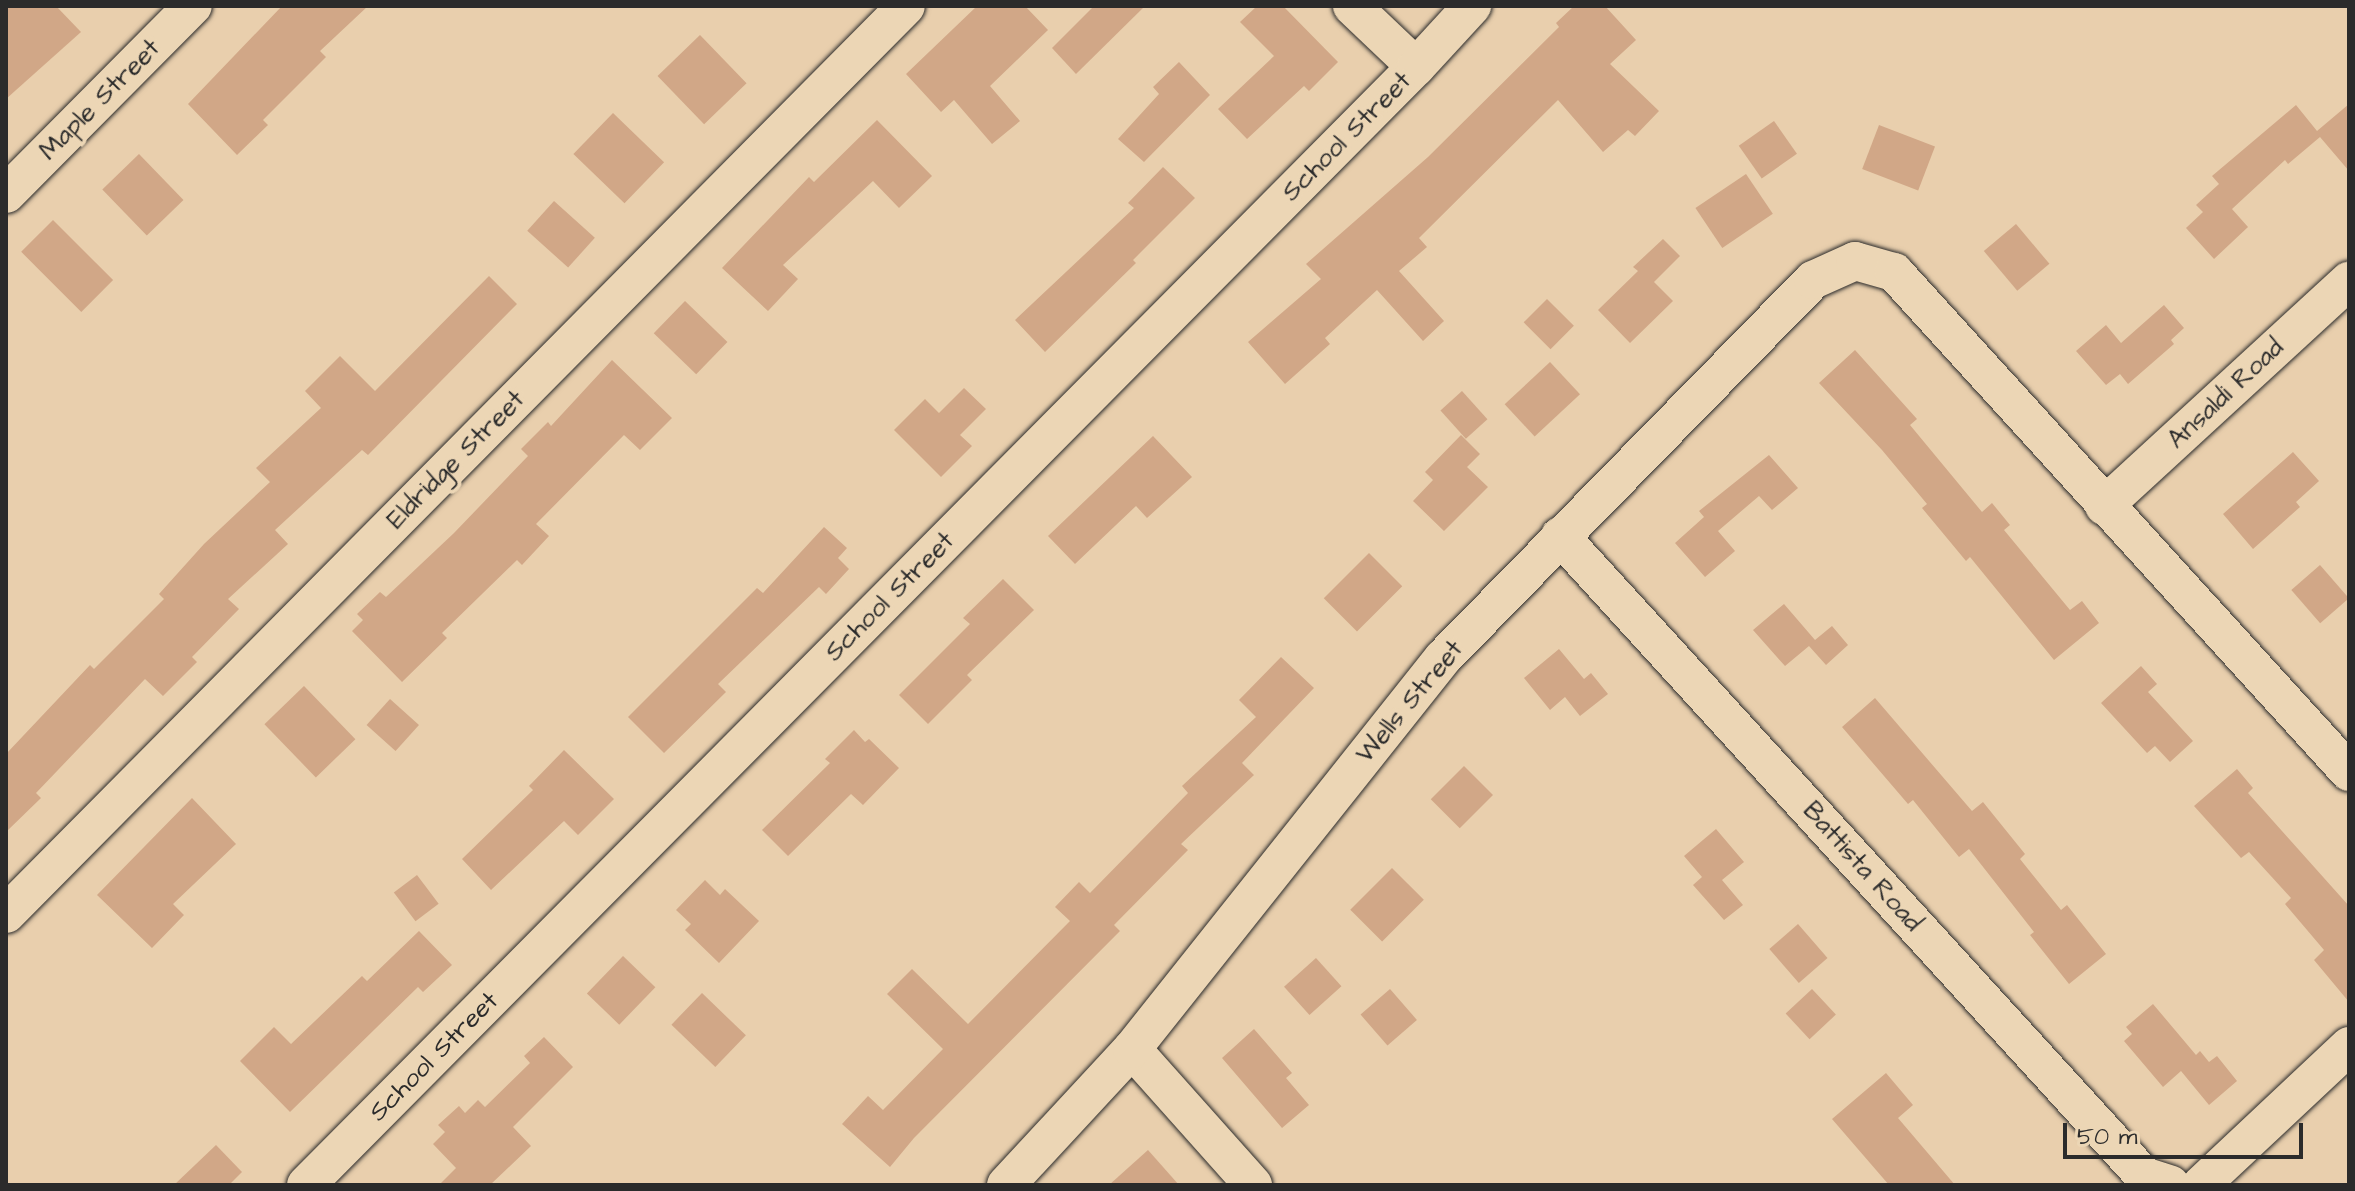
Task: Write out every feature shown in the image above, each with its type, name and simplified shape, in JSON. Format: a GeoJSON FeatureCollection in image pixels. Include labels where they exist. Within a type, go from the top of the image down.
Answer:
{"type":"FeatureCollection","features":[{"type":"Feature","properties":{"kind":"street","name":"Maple Street"},"geometry":{"type":"LineString","coordinates":[[6,194],[193,6]]}},
{"type":"Feature","properties":{"kind":"street","name":"Eldridge Street"},"geometry":{"type":"LineString","coordinates":[[6,914],[906,6]]}},
{"type":"Feature","properties":{"kind":"street"},"geometry":{"type":"LineString","coordinates":[[1352,6],[1416,67]]}},
{"type":"Feature","properties":{"kind":"street","name":"School Street"},"geometry":{"type":"LineString","coordinates":[[306,1185],[1416,67],[1472,6]]}},
{"type":"Feature","properties":{"kind":"street","name":"Wells Street"},"geometry":{"type":"LineString","coordinates":[[1006,1185],[1132,1049],[1443,658],[1813,280],[1855,261],[1894,272],[2104,506]]}},
{"type":"Feature","properties":{"kind":"street","name":"Ansaldi Road"},"geometry":{"type":"LineString","coordinates":[[2104,506],[2349,281]]}},
{"type":"Feature","properties":{"kind":"street"},"geometry":{"type":"LineString","coordinates":[[2104,506],[2349,772]]}},
{"type":"Feature","properties":{"kind":"street","name":"Battista Road"},"geometry":{"type":"LineString","coordinates":[[1560,536],[2144,1176],[2171,1185]]}},
{"type":"Feature","properties":{"kind":"street"},"geometry":{"type":"LineString","coordinates":[[2201,1185],[2349,1046]]}},
{"type":"Feature","properties":{"kind":"street"},"geometry":{"type":"LineString","coordinates":[[1132,1049],[1253,1185]]}},
{"type":"Feature","properties":{"kind":"building"},"geometry":{"type":"Polygon","coordinates":[[[6,6],[56,6],[81,32],[6,99],[6,6]]]}},
{"type":"Feature","properties":{"kind":"building"},"geometry":{"type":"Polygon","coordinates":[[[282,6],[368,6],[320,51],[326,57],[263,120],[268,125],[237,155],[188,104],[282,6]]]}},
{"type":"Feature","properties":{"kind":"building"},"geometry":{"type":"Polygon","coordinates":[[[977,6],[1025,6],[1048,30],[990,86],[1020,121],[992,144],[954,100],[941,112],[906,74],[977,6]]]}},
{"type":"Feature","properties":{"kind":"building"},"geometry":{"type":"Polygon","coordinates":[[[1094,6],[1145,6],[1076,74],[1052,48],[1094,6]]]}},
{"type":"Feature","properties":{"kind":"building"},"geometry":{"type":"Polygon","coordinates":[[[1257,6],[1283,6],[1338,62],[1309,91],[1304,86],[1247,139],[1218,109],[1274,56],[1240,22],[1257,6]]]}},
{"type":"Feature","properties":{"kind":"building"},"geometry":{"type":"Polygon","coordinates":[[[1574,6],[1605,6],[1636,40],[1610,64],[1659,111],[1635,136],[1628,130],[1603,152],[1558,100],[1419,238],[1427,247],[1399,271],[1444,321],[1423,341],[1377,290],[1325,338],[1330,344],[1285,384],[1248,342],[1321,279],[1306,264],[1428,157],[1559,27],[1556,23],[1574,6]]]}},
{"type":"Feature","properties":{"kind":"building"},"geometry":{"type":"Polygon","coordinates":[[[700,35],[747,83],[704,124],[658,76],[700,35]]]}},
{"type":"Feature","properties":{"kind":"building"},"geometry":{"type":"Polygon","coordinates":[[[1179,62],[1210,95],[1144,162],[1118,139],[1159,94],[1153,87],[1179,62]]]}},
{"type":"Feature","properties":{"kind":"building"},"geometry":{"type":"Polygon","coordinates":[[[2349,104],[2349,171],[2320,137],[2288,164],[2285,160],[2232,209],[2248,227],[2214,259],[2186,228],[2203,212],[2196,205],[2219,184],[2212,176],[2296,105],[2317,131],[2349,104]]]}},
{"type":"Feature","properties":{"kind":"building"},"geometry":{"type":"Polygon","coordinates":[[[613,113],[664,162],[624,203],[573,154],[613,113]]]}},
{"type":"Feature","properties":{"kind":"building"},"geometry":{"type":"Polygon","coordinates":[[[877,120],[932,176],[899,208],[873,181],[783,265],[798,279],[768,311],[722,268],[809,177],[814,182],[877,120]]]}},
{"type":"Feature","properties":{"kind":"building"},"geometry":{"type":"Polygon","coordinates":[[[1774,121],[1797,154],[1762,178],[1739,146],[1774,121]]]}},
{"type":"Feature","properties":{"kind":"building"},"geometry":{"type":"Polygon","coordinates":[[[1879,125],[1935,147],[1918,190],[1862,169],[1879,125]]]}},
{"type":"Feature","properties":{"kind":"building"},"geometry":{"type":"Polygon","coordinates":[[[139,154],[183,200],[147,235],[102,189],[139,154]]]}},
{"type":"Feature","properties":{"kind":"building"},"geometry":{"type":"Polygon","coordinates":[[[1163,167],[1195,198],[1133,260],[1136,263],[1045,352],[1015,320],[1134,208],[1128,203],[1163,167]]]}},
{"type":"Feature","properties":{"kind":"building"},"geometry":{"type":"Polygon","coordinates":[[[1746,174],[1773,214],[1722,248],[1695,208],[1746,174]]]}},
{"type":"Feature","properties":{"kind":"building"},"geometry":{"type":"Polygon","coordinates":[[[554,201],[595,238],[568,268],[527,231],[554,201]]]}},
{"type":"Feature","properties":{"kind":"building"},"geometry":{"type":"Polygon","coordinates":[[[53,220],[113,280],[81,312],[21,252],[53,220]]]}},
{"type":"Feature","properties":{"kind":"building"},"geometry":{"type":"Polygon","coordinates":[[[2016,224],[2049,264],[2017,291],[1984,251],[2016,224]]]}},
{"type":"Feature","properties":{"kind":"building"},"geometry":{"type":"Polygon","coordinates":[[[1663,239],[1680,256],[1654,282],[1673,301],[1630,343],[1598,310],[1638,271],[1633,267],[1663,239]]]}},
{"type":"Feature","properties":{"kind":"building"},"geometry":{"type":"Polygon","coordinates":[[[489,276],[517,304],[368,455],[362,450],[275,530],[288,544],[228,599],[239,609],[192,657],[197,662],[163,696],[145,679],[36,793],[41,798],[6,832],[6,754],[90,665],[94,669],[164,599],[159,594],[204,544],[270,482],[256,468],[321,408],[305,391],[340,356],[375,391],[489,276]]]}},
{"type":"Feature","properties":{"kind":"building"},"geometry":{"type":"Polygon","coordinates":[[[1547,299],[1574,326],[1551,349],[1524,322],[1547,299]]]}},
{"type":"Feature","properties":{"kind":"building"},"geometry":{"type":"Polygon","coordinates":[[[685,301],[727,342],[696,374],[654,333],[685,301]]]}},
{"type":"Feature","properties":{"kind":"building"},"geometry":{"type":"Polygon","coordinates":[[[2164,305],[2184,328],[2171,340],[2174,344],[2128,384],[2120,374],[2106,385],[2076,351],[2106,325],[2121,343],[2164,305]]]}},
{"type":"Feature","properties":{"kind":"building"},"geometry":{"type":"Polygon","coordinates":[[[1855,350],[1917,419],[1910,425],[1982,512],[1992,503],[2010,525],[2004,530],[2070,610],[2082,601],[2099,623],[2054,660],[1970,557],[1966,561],[1922,508],[1927,504],[1882,450],[1819,383],[1855,350]]]}},
{"type":"Feature","properties":{"kind":"building"},"geometry":{"type":"Polygon","coordinates":[[[612,360],[672,418],[640,450],[624,435],[536,524],[549,536],[522,565],[517,560],[442,633],[447,638],[402,682],[352,631],[363,620],[357,614],[380,592],[386,597],[454,533],[528,456],[521,449],[548,422],[551,426],[612,360]]]}},
{"type":"Feature","properties":{"kind":"building"},"geometry":{"type":"Polygon","coordinates":[[[1550,362],[1580,394],[1535,436],[1505,404],[1550,362]]]}},
{"type":"Feature","properties":{"kind":"building"},"geometry":{"type":"Polygon","coordinates":[[[964,388],[986,409],[960,435],[972,446],[941,477],[894,430],[925,399],[939,413],[964,388]]]}},
{"type":"Feature","properties":{"kind":"building"},"geometry":{"type":"Polygon","coordinates":[[[1462,391],[1487,419],[1466,439],[1440,410],[1462,391]]]}},
{"type":"Feature","properties":{"kind":"building"},"geometry":{"type":"Polygon","coordinates":[[[1461,435],[1480,454],[1467,467],[1488,487],[1444,531],[1413,501],[1433,480],[1425,472],[1461,435]]]}},
{"type":"Feature","properties":{"kind":"building"},"geometry":{"type":"Polygon","coordinates":[[[1153,436],[1192,477],[1147,518],[1136,506],[1075,564],[1048,536],[1153,436]]]}},
{"type":"Feature","properties":{"kind":"building"},"geometry":{"type":"Polygon","coordinates":[[[2293,452],[2319,481],[2296,502],[2300,507],[2253,549],[2223,514],[2293,452]]]}},
{"type":"Feature","properties":{"kind":"building"},"geometry":{"type":"Polygon","coordinates":[[[1769,455],[1798,488],[1772,510],[1759,496],[1718,531],[1735,551],[1705,577],[1675,543],[1704,517],[1699,511],[1769,455]]]}},
{"type":"Feature","properties":{"kind":"building"},"geometry":{"type":"Polygon","coordinates":[[[824,527],[847,548],[838,558],[849,569],[826,594],[819,587],[718,684],[726,692],[664,753],[628,717],[757,588],[763,593],[824,527]]]}},
{"type":"Feature","properties":{"kind":"building"},"geometry":{"type":"Polygon","coordinates":[[[1369,553],[1402,586],[1357,631],[1324,598],[1369,553]]]}},
{"type":"Feature","properties":{"kind":"building"},"geometry":{"type":"Polygon","coordinates":[[[2320,565],[2349,598],[2320,623],[2291,590],[2320,565]]]}},
{"type":"Feature","properties":{"kind":"building"},"geometry":{"type":"Polygon","coordinates":[[[1003,579],[1034,610],[967,675],[972,680],[928,724],[899,695],[970,624],[963,618],[1003,579]]]}},
{"type":"Feature","properties":{"kind":"building"},"geometry":{"type":"Polygon","coordinates":[[[1784,604],[1815,640],[1832,626],[1848,645],[1826,665],[1809,646],[1785,666],[1753,630],[1784,604]]]}},
{"type":"Feature","properties":{"kind":"building"},"geometry":{"type":"Polygon","coordinates":[[[1559,649],[1584,679],[1591,673],[1608,694],[1580,716],[1565,697],[1550,710],[1524,678],[1559,649]]]}},
{"type":"Feature","properties":{"kind":"building"},"geometry":{"type":"Polygon","coordinates":[[[1281,657],[1314,688],[1242,763],[1254,775],[1181,844],[1188,850],[1114,925],[1120,931],[914,1138],[890,1167],[842,1124],[868,1096],[883,1110],[943,1049],[887,994],[912,969],[968,1024],[1070,921],[1055,907],[1079,882],[1090,893],[1188,793],[1182,786],[1256,717],[1239,700],[1281,657]]]}},
{"type":"Feature","properties":{"kind":"building"},"geometry":{"type":"Polygon","coordinates":[[[2141,666],[2157,684],[2148,692],[2193,741],[2170,762],[2155,746],[2147,753],[2101,703],[2141,666]]]}},
{"type":"Feature","properties":{"kind":"building"},"geometry":{"type":"Polygon","coordinates":[[[304,686],[355,739],[316,777],[264,724],[304,686]]]}},
{"type":"Feature","properties":{"kind":"building"},"geometry":{"type":"Polygon","coordinates":[[[1875,698],[1972,811],[1983,802],[2025,854],[2020,859],[2061,910],[2067,905],[2106,954],[2069,984],[2030,935],[2034,932],[1969,849],[1959,857],[1913,800],[1908,804],[1842,727],[1875,698]]]}},
{"type":"Feature","properties":{"kind":"building"},"geometry":{"type":"Polygon","coordinates":[[[390,699],[419,725],[396,751],[367,725],[390,699]]]}},
{"type":"Feature","properties":{"kind":"building"},"geometry":{"type":"Polygon","coordinates":[[[854,730],[865,742],[869,739],[899,768],[863,805],[851,794],[788,856],[762,830],[830,763],[825,759],[854,730]]]}},
{"type":"Feature","properties":{"kind":"building"},"geometry":{"type":"Polygon","coordinates":[[[564,750],[614,799],[578,835],[564,821],[491,890],[462,859],[533,790],[529,786],[564,750]]]}},
{"type":"Feature","properties":{"kind":"building"},"geometry":{"type":"Polygon","coordinates":[[[1464,766],[1493,795],[1460,828],[1431,799],[1464,766]]]}},
{"type":"Feature","properties":{"kind":"building"},"geometry":{"type":"Polygon","coordinates":[[[2237,769],[2253,788],[2248,793],[2349,906],[2349,1002],[2314,960],[2324,950],[2285,904],[2291,898],[2249,852],[2241,858],[2194,806],[2237,769]]]}},
{"type":"Feature","properties":{"kind":"building"},"geometry":{"type":"Polygon","coordinates":[[[192,798],[236,844],[173,904],[184,915],[152,948],[97,895],[192,798]]]}},
{"type":"Feature","properties":{"kind":"building"},"geometry":{"type":"Polygon","coordinates":[[[1716,829],[1744,862],[1722,880],[1743,905],[1724,920],[1693,885],[1702,877],[1684,856],[1716,829]]]}},
{"type":"Feature","properties":{"kind":"building"},"geometry":{"type":"Polygon","coordinates":[[[1392,868],[1424,900],[1382,942],[1350,910],[1392,868]]]}},
{"type":"Feature","properties":{"kind":"building"},"geometry":{"type":"Polygon","coordinates":[[[417,875],[439,904],[416,921],[394,892],[417,875]]]}},
{"type":"Feature","properties":{"kind":"building"},"geometry":{"type":"Polygon","coordinates":[[[705,880],[720,895],[725,889],[759,921],[719,963],[685,930],[691,924],[676,910],[705,880]]]}},
{"type":"Feature","properties":{"kind":"building"},"geometry":{"type":"Polygon","coordinates":[[[1798,924],[1828,958],[1799,983],[1769,949],[1798,924]]]}},
{"type":"Feature","properties":{"kind":"building"},"geometry":{"type":"Polygon","coordinates":[[[419,931],[452,965],[423,992],[418,987],[290,1112],[240,1061],[274,1027],[291,1044],[362,976],[367,981],[419,931]]]}},
{"type":"Feature","properties":{"kind":"building"},"geometry":{"type":"Polygon","coordinates":[[[623,956],[655,987],[619,1025],[587,993],[623,956]]]}},
{"type":"Feature","properties":{"kind":"building"},"geometry":{"type":"Polygon","coordinates":[[[1316,958],[1341,986],[1309,1015],[1284,987],[1316,958]]]}},
{"type":"Feature","properties":{"kind":"building"},"geometry":{"type":"Polygon","coordinates":[[[1390,989],[1417,1020],[1387,1046],[1361,1015],[1390,989]]]}},
{"type":"Feature","properties":{"kind":"building"},"geometry":{"type":"Polygon","coordinates":[[[1812,989],[1836,1015],[1810,1039],[1786,1014],[1812,989]]]}},
{"type":"Feature","properties":{"kind":"building"},"geometry":{"type":"Polygon","coordinates":[[[702,993],[746,1035],[715,1067],[671,1025],[702,993]]]}},
{"type":"Feature","properties":{"kind":"building"},"geometry":{"type":"Polygon","coordinates":[[[2153,1004],[2196,1055],[2200,1051],[2209,1062],[2217,1056],[2237,1081],[2209,1105],[2181,1071],[2163,1087],[2124,1041],[2132,1034],[2126,1027],[2153,1004]]]}},
{"type":"Feature","properties":{"kind":"building"},"geometry":{"type":"Polygon","coordinates":[[[1254,1029],[1292,1073],[1286,1078],[1309,1105],[1282,1128],[1222,1058],[1254,1029]]]}},
{"type":"Feature","properties":{"kind":"building"},"geometry":{"type":"Polygon","coordinates":[[[544,1037],[573,1067],[513,1127],[531,1146],[490,1185],[439,1185],[456,1168],[433,1144],[445,1132],[438,1125],[459,1106],[465,1113],[478,1100],[485,1107],[530,1063],[524,1056],[544,1037]]]}},
{"type":"Feature","properties":{"kind":"building"},"geometry":{"type":"Polygon","coordinates":[[[1886,1073],[1913,1105],[1898,1118],[1955,1185],[1889,1185],[1832,1119],[1886,1073]]]}},
{"type":"Feature","properties":{"kind":"building"},"geometry":{"type":"Polygon","coordinates":[[[216,1145],[242,1172],[229,1185],[174,1185],[216,1145]]]}},
{"type":"Feature","properties":{"kind":"building"},"geometry":{"type":"Polygon","coordinates":[[[1148,1150],[1179,1185],[1109,1185],[1148,1150]]]}}]}
